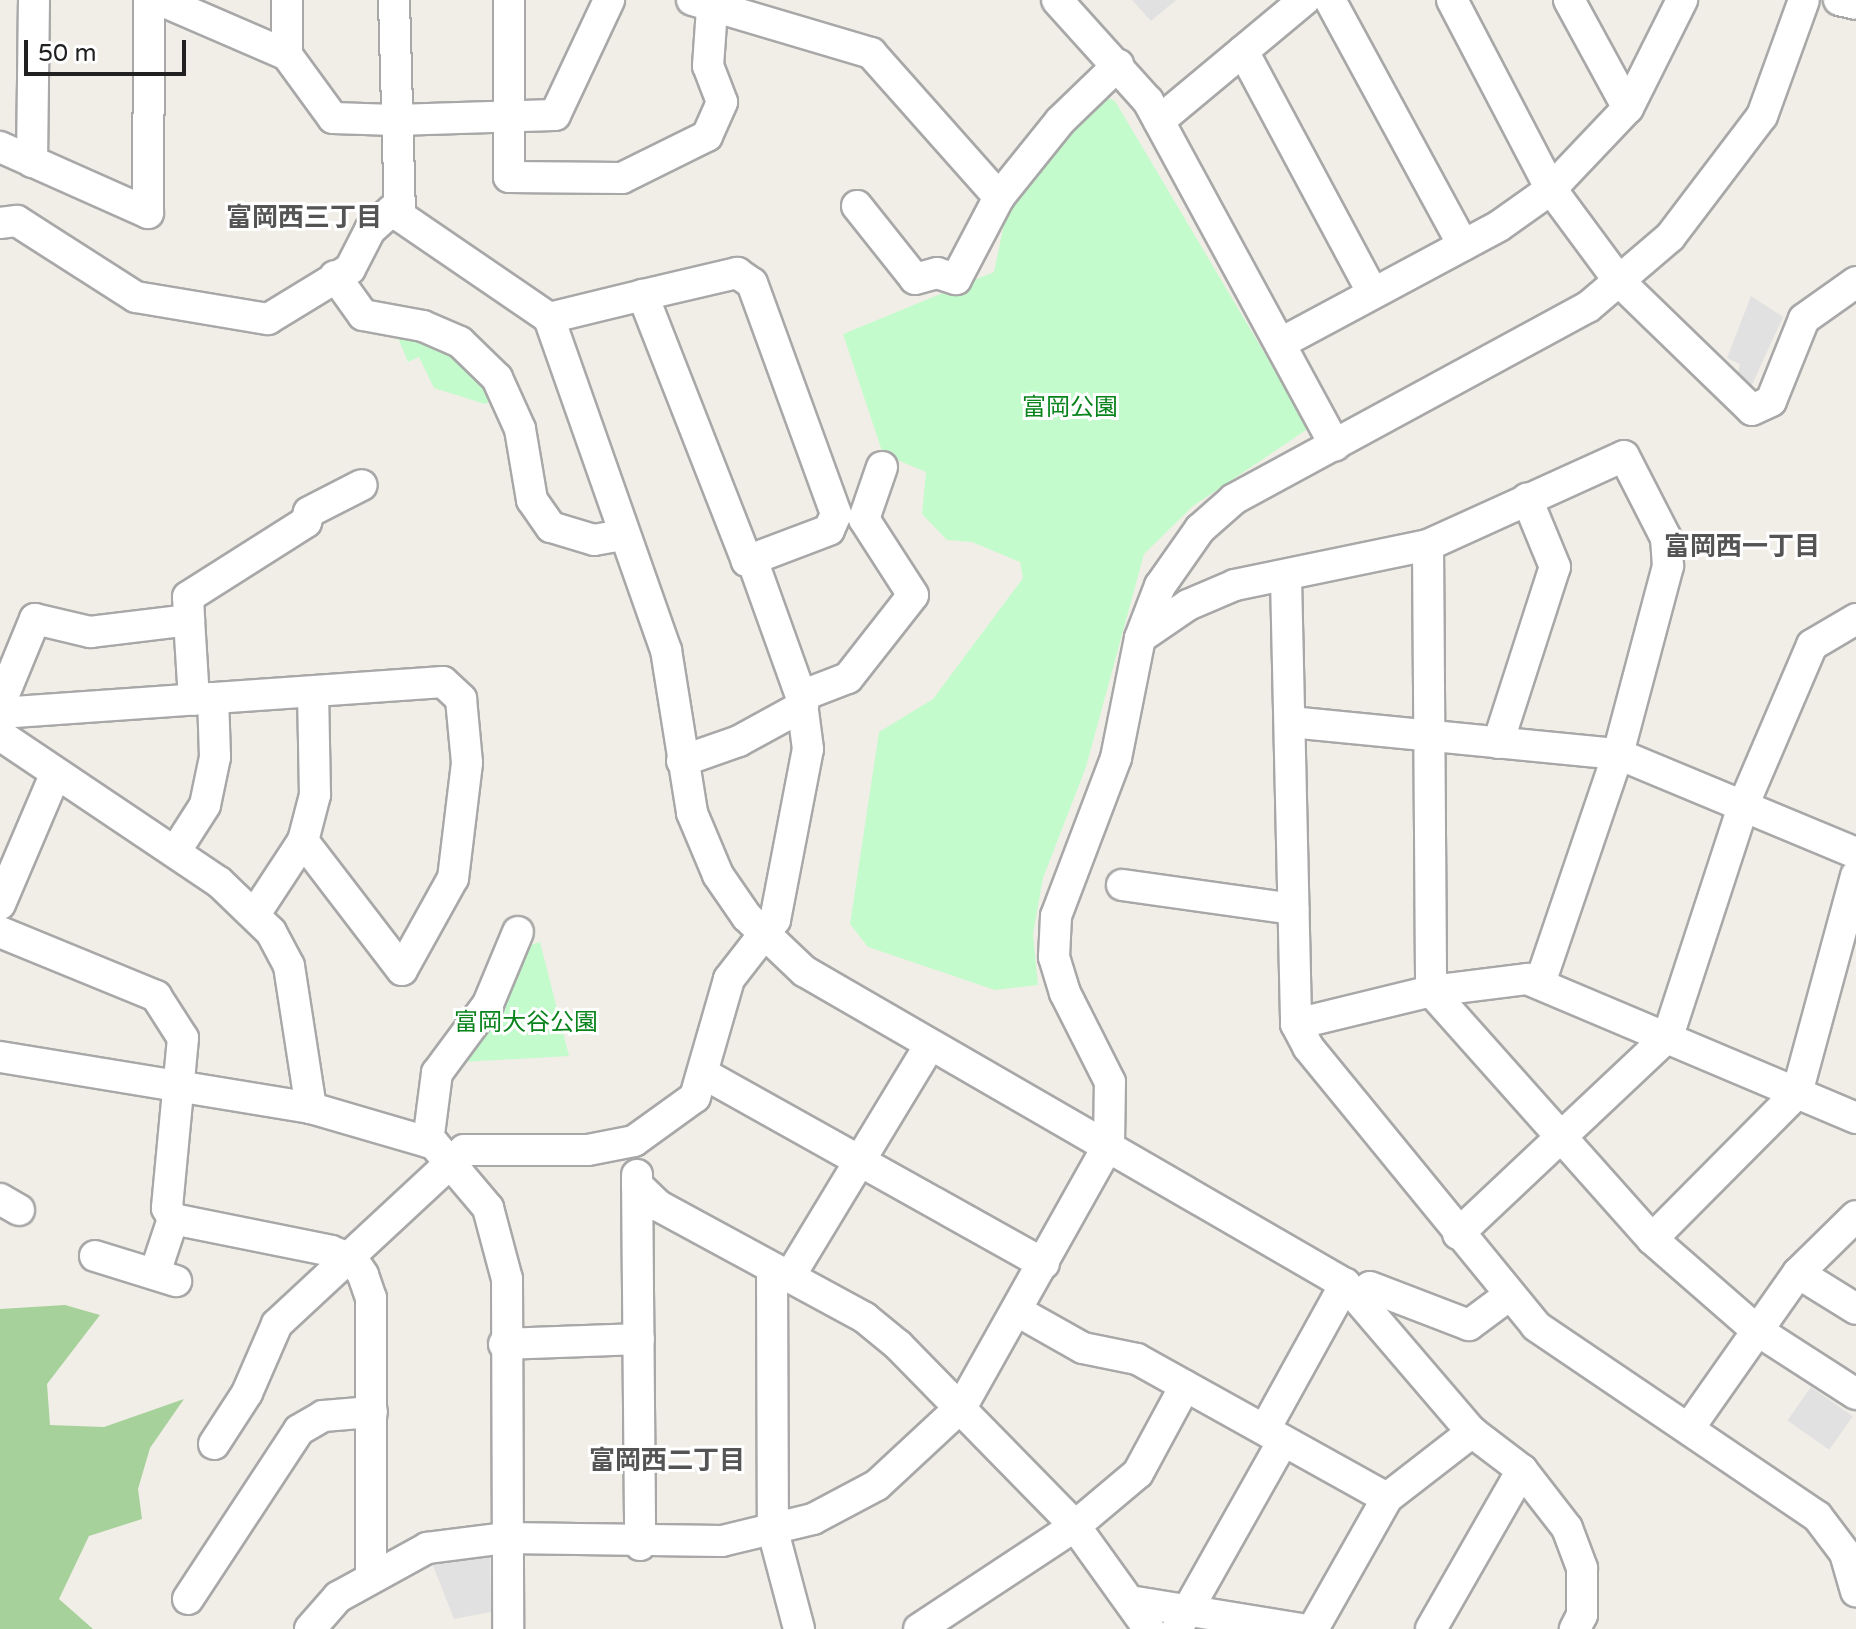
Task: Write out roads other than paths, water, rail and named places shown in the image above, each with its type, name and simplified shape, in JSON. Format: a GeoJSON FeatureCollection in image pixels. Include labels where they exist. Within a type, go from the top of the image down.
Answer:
{"type":"FeatureCollection","features":[{"type":"Feature","properties":{"kind":"street"},"geometry":{"type":"LineString","coordinates":[[32,162],[34,0]]}},
{"type":"Feature","properties":{"kind":"street"},"geometry":{"type":"LineString","coordinates":[[0,147],[148,213],[149,0]]}},
{"type":"Feature","properties":{"kind":"street"},"geometry":{"type":"LineString","coordinates":[[287,0],[287,55]]}},
{"type":"Feature","properties":{"kind":"street"},"geometry":{"type":"LineString","coordinates":[[394,0],[397,206],[406,222],[549,318],[666,650],[682,761],[718,875],[766,936],[804,971],[1109,1144],[1352,1292],[1472,1432],[1522,1470],[1567,1528],[1582,1568],[1582,1615],[1575,1629]]}},
{"type":"Feature","properties":{"kind":"street"},"geometry":{"type":"LineString","coordinates":[[509,0],[505,119],[509,177],[622,178],[707,136],[722,102],[708,66],[702,4],[871,53],[999,197]]}},
{"type":"Feature","properties":{"kind":"street"},"geometry":{"type":"LineString","coordinates":[[178,4],[287,55],[333,118],[505,119],[555,115],[609,0]]}},
{"type":"Feature","properties":{"kind":"street"},"geometry":{"type":"LineString","coordinates":[[1159,121],[1304,0]]}},
{"type":"Feature","properties":{"kind":"street"},"geometry":{"type":"LineString","coordinates":[[1330,0],[1463,245]]}},
{"type":"Feature","properties":{"kind":"street"},"geometry":{"type":"LineString","coordinates":[[1452,0],[1551,189],[1619,281],[1752,410],[1771,401],[1804,319],[1856,282]]}},
{"type":"Feature","properties":{"kind":"street"},"geometry":{"type":"LineString","coordinates":[[1569,0],[1628,108]]}},
{"type":"Feature","properties":{"kind":"street"},"geometry":{"type":"LineString","coordinates":[[1281,343],[1463,245],[1551,189],[1628,108],[1682,0]]}},
{"type":"Feature","properties":{"kind":"street"},"geometry":{"type":"LineString","coordinates":[[310,1629],[371,1575],[427,1548],[506,1538],[640,1545],[773,1531],[877,1485],[962,1406],[1019,1312],[1109,1144],[1110,1082],[1065,993],[1054,957],[1056,916],[1116,758],[1140,638],[1160,586],[1200,529],[1234,499],[1588,307],[1670,237],[1734,159],[1762,116],[1804,0]]}},
{"type":"Feature","properties":{"kind":"street"},"geometry":{"type":"LineString","coordinates":[[1839,0],[1856,4]]}},
{"type":"Feature","properties":{"kind":"street"},"geometry":{"type":"LineString","coordinates":[[1074,6],[1159,121],[1335,446]]}},
{"type":"Feature","properties":{"kind":"street"},"geometry":{"type":"LineString","coordinates":[[1243,51],[1372,292]]}},
{"type":"Feature","properties":{"kind":"street"},"geometry":{"type":"LineString","coordinates":[[857,206],[915,279],[937,273],[956,279],[999,197],[1060,121],[1118,65]]}},
{"type":"Feature","properties":{"kind":"street"},"geometry":{"type":"LineString","coordinates":[[0,223],[17,221],[136,297],[268,319],[350,269],[370,230],[397,206]]}},
{"type":"Feature","properties":{"kind":"street"},"geometry":{"type":"LineString","coordinates":[[549,318],[737,273],[752,283],[836,514],[829,530],[752,559]]}},
{"type":"Feature","properties":{"kind":"street"},"geometry":{"type":"LineString","coordinates":[[335,276],[363,315],[423,326],[460,342],[497,378],[520,429],[532,500],[551,527],[594,540],[623,535]]}},
{"type":"Feature","properties":{"kind":"street"},"geometry":{"type":"LineString","coordinates":[[214,1444],[247,1393],[277,1324],[353,1260],[464,1150],[588,1150],[634,1141],[677,1116],[706,1075],[729,979],[766,936],[808,749],[802,701],[752,559],[643,295]]}},
{"type":"Feature","properties":{"kind":"street"},"geometry":{"type":"LineString","coordinates":[[1140,638],[1188,605],[1235,585],[1286,578],[1428,545],[1624,456],[1666,538],[1668,566],[1618,754],[1540,983]]}},
{"type":"Feature","properties":{"kind":"street"},"geometry":{"type":"LineString","coordinates":[[682,761],[848,678],[913,595],[864,519],[882,467]]}},
{"type":"Feature","properties":{"kind":"street"},"geometry":{"type":"LineString","coordinates":[[175,852],[205,805],[215,757],[189,620],[188,597],[306,522],[309,512],[362,485]]}},
{"type":"Feature","properties":{"kind":"street"},"geometry":{"type":"LineString","coordinates":[[1498,743],[1555,567],[1527,499]]}},
{"type":"Feature","properties":{"kind":"street"},"geometry":{"type":"LineString","coordinates":[[1428,545],[1431,991],[1559,1141],[1652,1239],[1755,1329],[1856,1394]]}},
{"type":"Feature","properties":{"kind":"street"},"geometry":{"type":"LineString","coordinates":[[1286,578],[1296,1024],[1458,1234],[1536,1326],[1817,1516],[1833,1531],[1855,1582]]}},
{"type":"Feature","properties":{"kind":"street"},"geometry":{"type":"LineString","coordinates":[[0,704],[35,619],[90,632],[189,620]]}},
{"type":"Feature","properties":{"kind":"street"},"geometry":{"type":"LineString","coordinates":[[1458,1234],[1668,1036],[1743,806],[1812,645],[1856,619]]}},
{"type":"Feature","properties":{"kind":"street"},"geometry":{"type":"LineString","coordinates":[[0,713],[443,682],[461,699],[467,763],[453,878],[402,970],[303,841]]}},
{"type":"Feature","properties":{"kind":"street"},"geometry":{"type":"LineString","coordinates":[[255,914],[303,841],[315,795],[313,692]]}},
{"type":"Feature","properties":{"kind":"street"},"geometry":{"type":"LineString","coordinates":[[1290,722],[1618,754],[1856,853]]}},
{"type":"Feature","properties":{"kind":"street"},"geometry":{"type":"LineString","coordinates":[[0,735],[175,852],[255,914],[289,966],[311,1108]]}},
{"type":"Feature","properties":{"kind":"street"},"geometry":{"type":"LineString","coordinates":[[0,904],[56,773]]}},
{"type":"Feature","properties":{"kind":"street"},"geometry":{"type":"LineString","coordinates":[[1652,1239],[1797,1093],[1856,876]]}},
{"type":"Feature","properties":{"kind":"street"},"geometry":{"type":"LineString","coordinates":[[1122,885],[1293,909]]}},
{"type":"Feature","properties":{"kind":"street"},"geometry":{"type":"LineString","coordinates":[[0,932],[156,996],[183,1038],[167,1208],[173,1219],[166,1277],[95,1256]]}},
{"type":"Feature","properties":{"kind":"street"},"geometry":{"type":"LineString","coordinates":[[428,1142],[437,1073],[488,1004],[518,932]]}},
{"type":"Feature","properties":{"kind":"street"},"geometry":{"type":"LineString","coordinates":[[1296,1024],[1431,991],[1540,983],[1856,1118]]}},
{"type":"Feature","properties":{"kind":"street"},"geometry":{"type":"LineString","coordinates":[[799,1629],[773,1531],[781,1272],[862,1163],[930,1045]]}},
{"type":"Feature","properties":{"kind":"street"},"geometry":{"type":"LineString","coordinates":[[0,1057],[180,1089],[311,1108],[428,1142],[453,1159],[496,1228],[507,1279],[504,1344],[508,1629]]}},
{"type":"Feature","properties":{"kind":"street"},"geometry":{"type":"LineString","coordinates":[[706,1075],[1044,1264]]}},
{"type":"Feature","properties":{"kind":"street"},"geometry":{"type":"LineString","coordinates":[[634,1141],[640,1545]]}},
{"type":"Feature","properties":{"kind":"street"},"geometry":{"type":"LineString","coordinates":[[637,1185],[659,1206],[865,1318],[962,1406],[1075,1526],[1142,1616],[1181,1622],[1300,1629]]}},
{"type":"Feature","properties":{"kind":"street"},"geometry":{"type":"LineString","coordinates":[[1689,1428],[1755,1329],[1798,1273],[1856,1216]]}},
{"type":"Feature","properties":{"kind":"street"},"geometry":{"type":"LineString","coordinates":[[173,1219],[353,1260]]}},
{"type":"Feature","properties":{"kind":"street"},"geometry":{"type":"LineString","coordinates":[[353,1260],[371,1298],[371,1575]]}},
{"type":"Feature","properties":{"kind":"street"},"geometry":{"type":"LineString","coordinates":[[1798,1273],[1856,1309]]}},
{"type":"Feature","properties":{"kind":"street"},"geometry":{"type":"LineString","coordinates":[[1181,1622],[1274,1435],[1352,1292],[1370,1287],[1469,1325],[1508,1296]]}},
{"type":"Feature","properties":{"kind":"street"},"geometry":{"type":"LineString","coordinates":[[1019,1312],[1083,1348],[1137,1359],[1387,1498]]}},
{"type":"Feature","properties":{"kind":"street"},"geometry":{"type":"LineString","coordinates":[[504,1344],[639,1339]]}},
{"type":"Feature","properties":{"kind":"street"},"geometry":{"type":"LineString","coordinates":[[919,1629],[1075,1526],[1138,1473],[1185,1386]]}},
{"type":"Feature","properties":{"kind":"street"},"geometry":{"type":"LineString","coordinates":[[188,1599],[299,1430],[323,1416],[372,1412]]}},
{"type":"Feature","properties":{"kind":"street"},"geometry":{"type":"LineString","coordinates":[[1313,1629],[1387,1498],[1472,1432]]}},
{"type":"Feature","properties":{"kind":"street"},"geometry":{"type":"LineString","coordinates":[[1431,1629],[1522,1470]]}},
{"type":"Feature","properties":{"kind":"district","name":"富岡西三丁目"},"geometry":{"type":"Point","coordinates":[304,218]}},
{"type":"Feature","properties":{"kind":"district","name":"富岡西一丁目"},"geometry":{"type":"Point","coordinates":[1742,547]}},
{"type":"Feature","properties":{"kind":"district","name":"富岡西二丁目"},"geometry":{"type":"Point","coordinates":[667,1461]}},
{"type":"Feature","properties":{"kind":"park label","name":"富岡公園"},"geometry":{"type":"Point","coordinates":[1070,408]}},
{"type":"Feature","properties":{"kind":"park label","name":"富岡大谷公園"},"geometry":{"type":"Point","coordinates":[526,1023]}}]}
